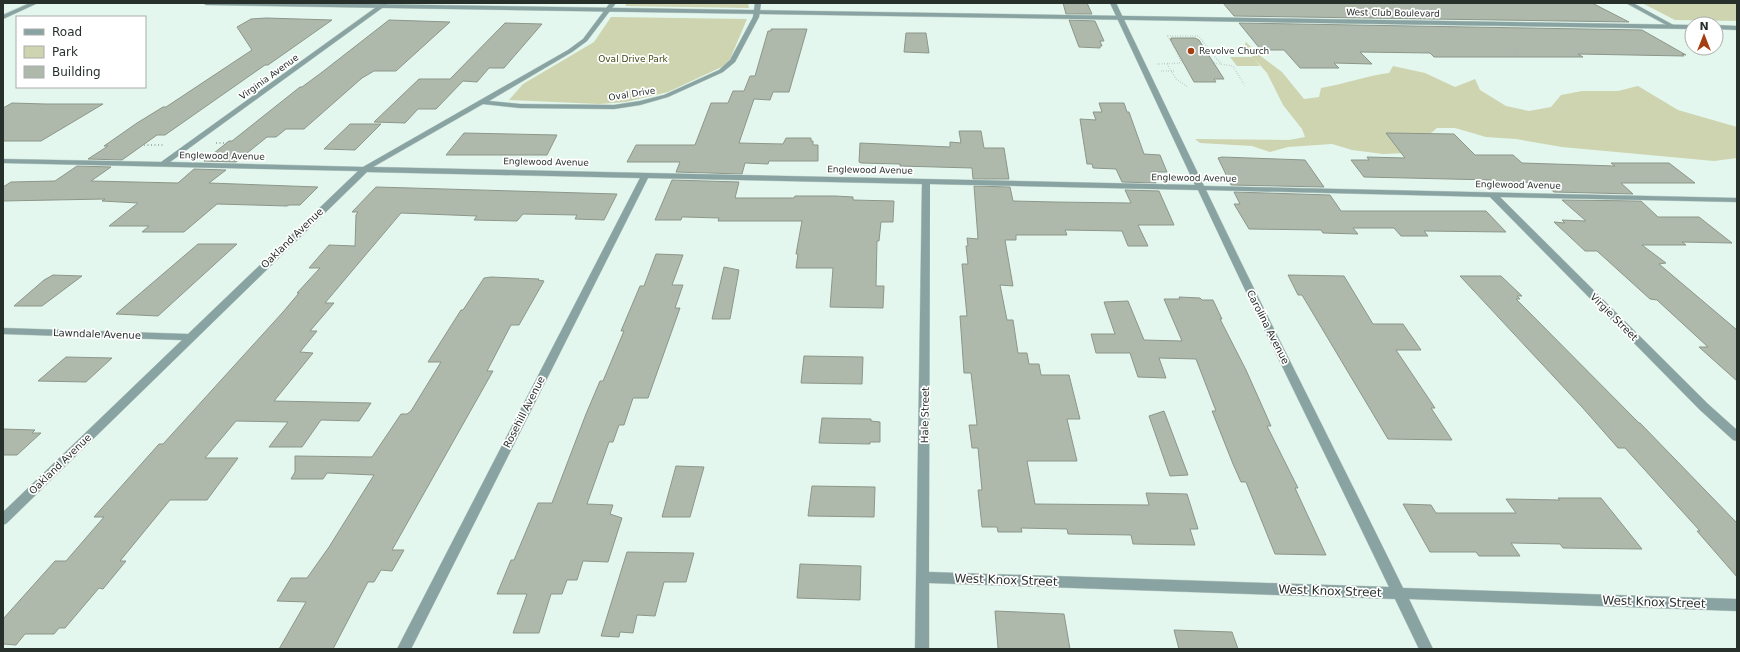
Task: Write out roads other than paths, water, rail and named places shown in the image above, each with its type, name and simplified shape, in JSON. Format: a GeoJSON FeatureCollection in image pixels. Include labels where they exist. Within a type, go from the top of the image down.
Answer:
{"type":"FeatureCollection","features":[{"type":"Feature","properties":{"kind":"street"},"geometry":{"type":"LineString","coordinates":[[3,17],[35,3]]}},
{"type":"Feature","properties":{"kind":"street","name":"West Club Boulevard"},"geometry":{"type":"LineString","coordinates":[[206,3],[384,4],[758,12],[1684,27]]}},
{"type":"Feature","properties":{"kind":"street","name":"Oakland Avenue"},"geometry":{"type":"LineString","coordinates":[[3,520],[366,168],[570,51],[585,40],[613,3]]}},
{"type":"Feature","properties":{"kind":"street","name":"Oval Drive"},"geometry":{"type":"LineString","coordinates":[[483,102],[520,106],[603,107],[627,105],[660,98],[721,71],[733,62],[756,20],[758,3]]}},
{"type":"Feature","properties":{"kind":"street","name":"Carolina Avenue"},"geometry":{"type":"LineString","coordinates":[[1113,3],[1248,288],[1345,480],[1426,649]]}},
{"type":"Feature","properties":{"kind":"street"},"geometry":{"type":"LineString","coordinates":[[1629,3],[1674,27]]}},
{"type":"Feature","properties":{"kind":"street","name":"Virginia Avenue"},"geometry":{"type":"LineString","coordinates":[[162,165],[384,4]]}},
{"type":"Feature","properties":{"kind":"street"},"geometry":{"type":"LineString","coordinates":[[1724,27],[1737,28]]}},
{"type":"Feature","properties":{"kind":"street","name":"Englewood Avenue"},"geometry":{"type":"LineString","coordinates":[[3,161],[1737,200]]}},
{"type":"Feature","properties":{"kind":"street","name":"Rosehill Avenue"},"geometry":{"type":"LineString","coordinates":[[404,649],[645,175]]}},
{"type":"Feature","properties":{"kind":"street","name":"Hale Street"},"geometry":{"type":"LineString","coordinates":[[922,649],[926,340],[926,181]]}},
{"type":"Feature","properties":{"kind":"street","name":"Virgie Street"},"geometry":{"type":"LineString","coordinates":[[1493,195],[1704,407],[1737,437]]}},
{"type":"Feature","properties":{"kind":"street","name":"Lawndale Avenue"},"geometry":{"type":"LineString","coordinates":[[3,331],[191,337]]}},
{"type":"Feature","properties":{"kind":"street","name":"West Knox Street"},"geometry":{"type":"LineString","coordinates":[[923,577],[1737,605]]}},
{"type":"Feature","properties":{"kind":"place","name":"Revolve Church"},"geometry":{"type":"Point","coordinates":[1191,51]}},
{"type":"Feature","properties":{"kind":"park label","name":"Oval Drive Park"},"geometry":{"type":"Point","coordinates":[633,59]}}]}
